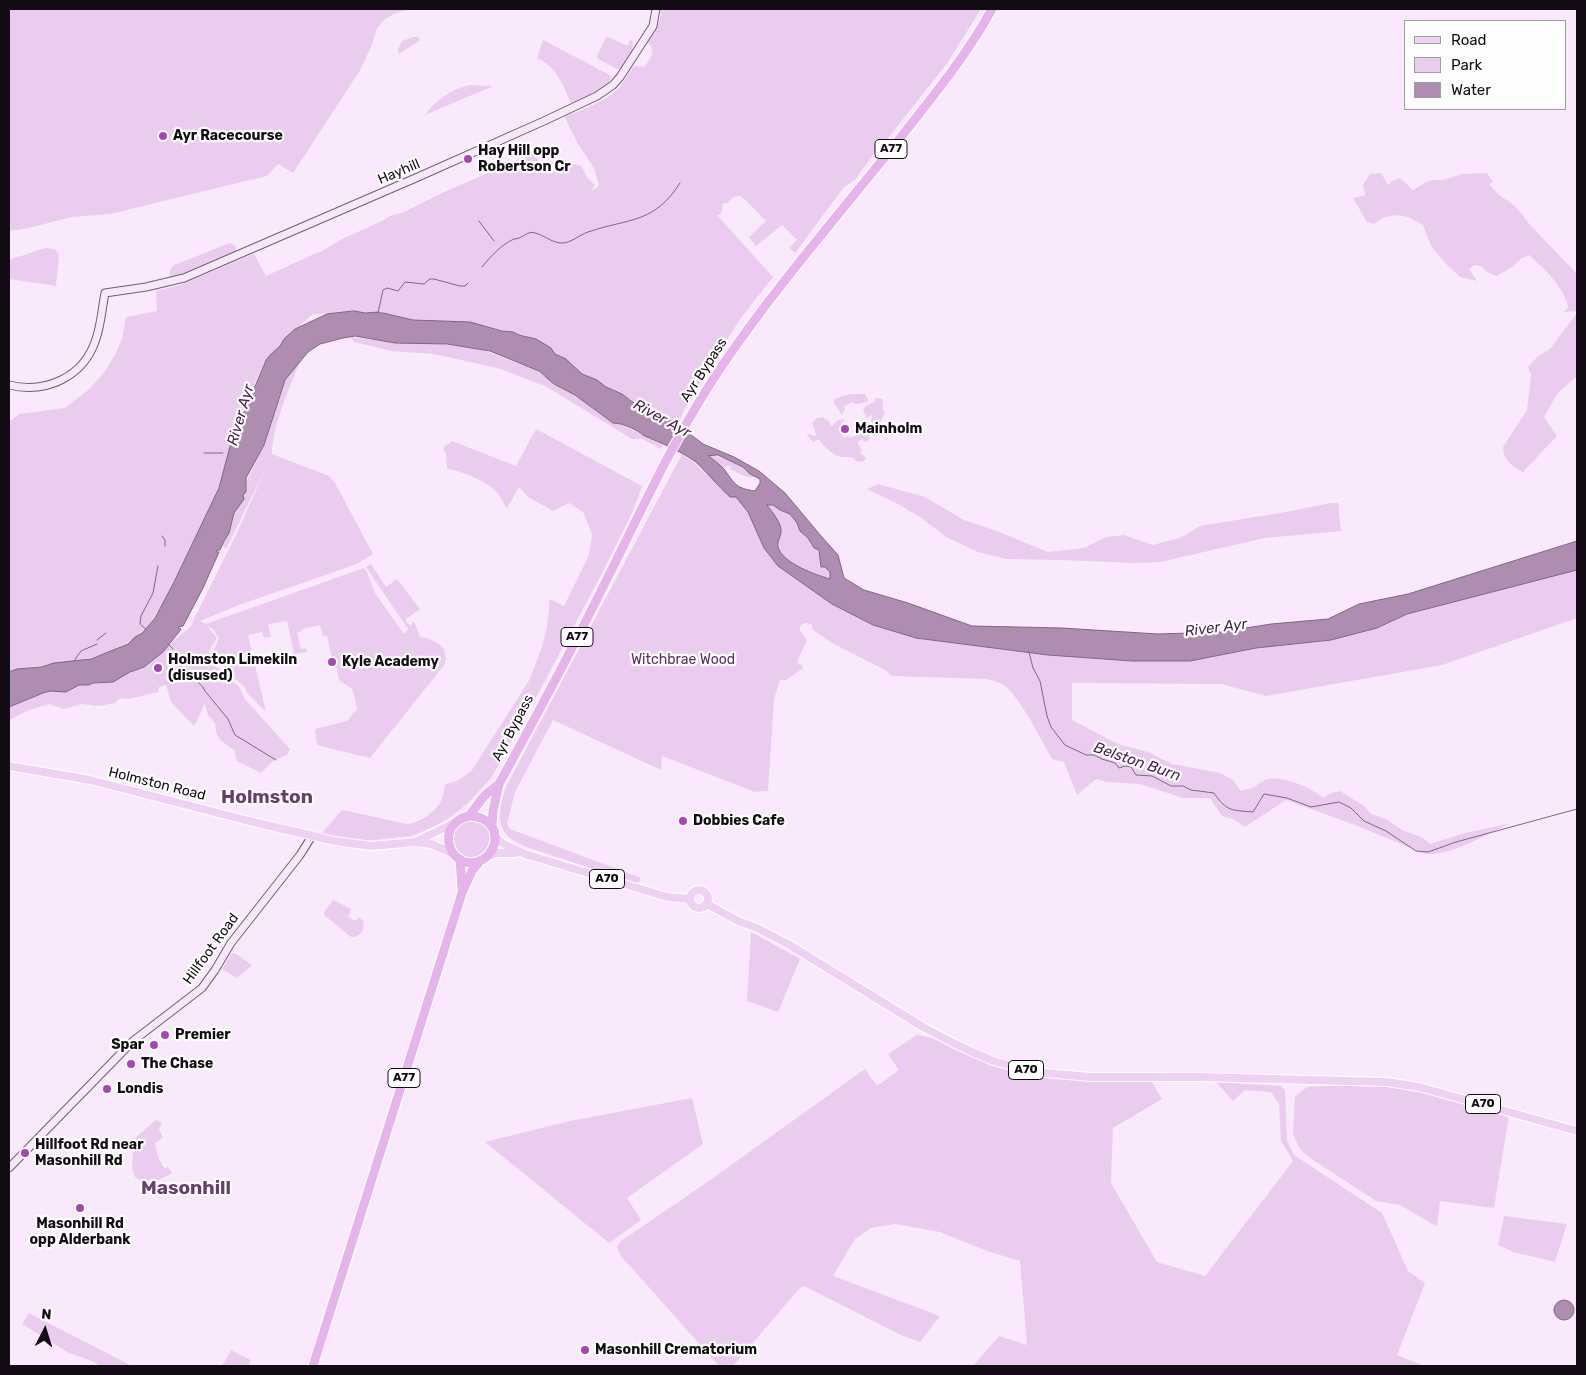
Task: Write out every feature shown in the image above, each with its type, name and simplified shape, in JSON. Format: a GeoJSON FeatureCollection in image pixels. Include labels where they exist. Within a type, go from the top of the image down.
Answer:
{"type":"FeatureCollection","features":[{"type":"Feature","properties":{"kind":"highway","name":"Ayr Bypass"},"geometry":{"type":"LineString","coordinates":[[493,831],[493,811],[499,784],[608,577],[665,461],[687,421],[722,365],[765,305],[946,80],[992,9]]}},
{"type":"Feature","properties":{"kind":"highway","name":"Ayr Bypass"},"geometry":{"type":"LineString","coordinates":[[469,816],[485,795],[499,784]]}},
{"type":"Feature","properties":{"kind":"highway","name":"A77"},"geometry":{"type":"LineString","coordinates":[[462,893],[462,882],[457,857],[450,848],[448,839],[451,827],[463,817],[469,816]]}},
{"type":"Feature","properties":{"kind":"highway"},"geometry":{"type":"LineString","coordinates":[[469,816],[480,817],[493,831]]}},
{"type":"Feature","properties":{"kind":"highway","name":"A77"},"geometry":{"type":"LineString","coordinates":[[313,1366],[462,893],[472,871],[494,846],[493,831]]}},
{"type":"Feature","properties":{"kind":"highway"},"geometry":{"type":"LineString","coordinates":[[457,857],[471,862],[484,858]]}},
{"type":"Feature","properties":{"kind":"main road","name":"Holmston Road"},"geometry":{"type":"LineString","coordinates":[[9,766],[90,780],[312,836],[372,846],[416,842]]}},
{"type":"Feature","properties":{"kind":"main road"},"geometry":{"type":"LineString","coordinates":[[416,842],[455,823]]}},
{"type":"Feature","properties":{"kind":"main road","name":"A70"},"geometry":{"type":"LineString","coordinates":[[493,831],[502,843],[525,854],[667,897],[690,899]]}},
{"type":"Feature","properties":{"kind":"main road"},"geometry":{"type":"LineString","coordinates":[[416,842],[430,844],[457,857]]}},
{"type":"Feature","properties":{"kind":"main road","name":"A70"},"geometry":{"type":"LineString","coordinates":[[484,858],[503,852],[525,854]]}},
{"type":"Feature","properties":{"kind":"main road","name":"A70"},"geometry":{"type":"LineString","coordinates":[[702,890],[708,896],[707,904],[703,908],[697,908],[692,905],[690,899],[693,892],[702,890]]}},
{"type":"Feature","properties":{"kind":"main road","name":"A70"},"geometry":{"type":"LineString","coordinates":[[707,904],[738,921],[757,928],[788,944],[923,1027],[959,1046],[993,1061],[1026,1070],[1090,1077],[1197,1077],[1387,1082],[1419,1087],[1577,1131]]}},
{"type":"Feature","properties":{"kind":"street","name":"Hayhill"},"geometry":{"type":"LineString","coordinates":[[9,385],[26,388],[44,386],[67,377],[76,370],[84,361],[96,339],[104,293],[146,287],[184,278],[418,177],[586,101],[613,85],[620,77],[653,26],[656,9]]}},
{"type":"Feature","properties":{"kind":"street","name":"Hillfoot Road"},"geometry":{"type":"LineString","coordinates":[[9,1168],[133,1041],[202,988],[215,970],[230,943],[300,855],[312,836]]}},
{"type":"Feature","properties":{"kind":"green space","name":"Ayr Racecourse"},"geometry":{"type":"Polygon","coordinates":[[[9,9],[408,9],[385,19],[377,28],[371,47],[359,72],[293,173],[278,164],[267,176],[110,214],[71,217],[25,229],[9,231],[9,9]]]}},
{"type":"Feature","properties":{"kind":"green space"},"geometry":{"type":"Polygon","coordinates":[[[661,9],[981,9],[948,62],[889,137],[880,145],[855,180],[844,187],[795,253],[789,248],[797,240],[782,225],[756,246],[749,237],[766,221],[741,196],[733,197],[728,203],[723,203],[721,214],[717,215],[773,277],[741,318],[717,355],[684,410],[678,425],[582,374],[573,365],[555,354],[551,348],[527,336],[480,325],[447,321],[413,320],[378,312],[313,314],[285,338],[280,346],[264,362],[232,436],[224,482],[163,603],[149,624],[132,640],[107,653],[83,660],[23,668],[9,672],[9,422],[19,414],[65,408],[88,390],[103,374],[116,353],[122,339],[126,317],[157,311],[156,291],[180,285],[254,254],[266,276],[320,252],[390,216],[404,212],[535,152],[539,161],[565,162],[581,166],[587,177],[595,185],[591,191],[599,186],[594,168],[578,144],[564,116],[600,102],[618,89],[635,66],[644,67],[652,55],[652,48],[647,42],[657,27],[661,9]]]}},
{"type":"Feature","properties":{"kind":"green space"},"geometry":{"type":"Polygon","coordinates":[[[418,37],[420,40],[399,54],[398,49],[402,41],[418,37]]]}},
{"type":"Feature","properties":{"kind":"green space"},"geometry":{"type":"Polygon","coordinates":[[[608,37],[628,46],[630,40],[633,41],[632,51],[620,69],[598,59],[597,56],[605,39],[608,37]]]}},
{"type":"Feature","properties":{"kind":"green space"},"geometry":{"type":"Polygon","coordinates":[[[543,40],[608,74],[611,77],[609,83],[589,96],[571,103],[554,71],[544,61],[537,58],[543,40]]]}},
{"type":"Feature","properties":{"kind":"green space"},"geometry":{"type":"Polygon","coordinates":[[[470,85],[493,86],[425,115],[444,96],[470,85]]]}},
{"type":"Feature","properties":{"kind":"green space"},"geometry":{"type":"Polygon","coordinates":[[[1381,173],[1388,185],[1400,178],[1413,190],[1433,180],[1443,180],[1462,174],[1487,173],[1493,182],[1489,184],[1498,194],[1514,205],[1532,227],[1577,274],[1577,311],[1564,312],[1568,307],[1558,285],[1529,255],[1496,276],[1487,272],[1481,266],[1474,265],[1469,269],[1477,281],[1460,277],[1447,265],[1431,246],[1423,225],[1408,217],[1396,215],[1382,218],[1374,224],[1367,222],[1353,198],[1365,195],[1363,185],[1370,174],[1381,173]]]}},
{"type":"Feature","properties":{"kind":"green space"},"geometry":{"type":"Polygon","coordinates":[[[230,243],[236,246],[236,251],[174,277],[169,275],[174,265],[230,243]]]}},
{"type":"Feature","properties":{"kind":"green space"},"geometry":{"type":"Polygon","coordinates":[[[45,248],[55,249],[59,255],[56,286],[9,279],[9,260],[45,248]]]}},
{"type":"Feature","properties":{"kind":"green space"},"geometry":{"type":"Polygon","coordinates":[[[1577,313],[1577,376],[1558,393],[1544,417],[1557,436],[1523,472],[1512,465],[1507,459],[1503,452],[1503,447],[1527,410],[1531,375],[1528,367],[1538,356],[1550,349],[1577,313]]]}},
{"type":"Feature","properties":{"kind":"green space"},"geometry":{"type":"Polygon","coordinates":[[[350,337],[395,343],[429,343],[480,349],[533,368],[613,423],[619,423],[663,445],[661,449],[642,439],[632,439],[547,387],[501,369],[434,354],[391,351],[354,342],[350,337]]]}},
{"type":"Feature","properties":{"kind":"green space"},"geometry":{"type":"Polygon","coordinates":[[[299,364],[278,420],[272,454],[329,476],[335,483],[373,554],[357,564],[239,605],[200,621],[206,624],[364,568],[375,593],[404,634],[408,629],[366,567],[371,564],[386,587],[397,579],[420,609],[405,620],[410,626],[414,621],[420,637],[440,645],[446,658],[445,664],[370,758],[317,745],[315,729],[347,721],[357,709],[353,690],[339,680],[337,668],[334,668],[327,636],[323,636],[320,625],[297,632],[301,649],[306,648],[307,652],[294,654],[287,621],[268,624],[271,637],[264,638],[262,632],[248,635],[266,712],[248,694],[244,686],[229,674],[217,660],[213,652],[219,638],[213,629],[207,626],[217,638],[209,650],[209,660],[240,688],[244,698],[290,749],[287,755],[273,761],[261,773],[237,761],[234,750],[220,740],[216,732],[215,723],[208,715],[205,704],[194,726],[171,702],[166,685],[159,687],[158,692],[129,699],[120,698],[115,703],[99,706],[81,704],[64,709],[49,704],[29,710],[9,720],[9,707],[43,693],[79,685],[113,682],[130,672],[144,667],[192,625],[266,468],[226,549],[222,545],[229,533],[231,522],[243,495],[246,483],[261,450],[281,388],[295,366],[299,364]]]}},
{"type":"Feature","properties":{"kind":"green space"},"geometry":{"type":"Polygon","coordinates":[[[851,394],[865,394],[868,400],[867,402],[856,404],[852,402],[844,406],[845,409],[842,415],[834,400],[851,394]]]}},
{"type":"Feature","properties":{"kind":"green space"},"geometry":{"type":"Polygon","coordinates":[[[875,398],[882,399],[882,408],[885,413],[880,423],[872,423],[873,414],[867,418],[863,410],[875,401],[875,398]]]}},
{"type":"Feature","properties":{"kind":"green space"},"geometry":{"type":"Polygon","coordinates":[[[823,417],[830,422],[830,426],[843,419],[845,421],[841,422],[844,429],[840,430],[844,438],[849,436],[850,438],[861,432],[862,434],[868,433],[870,440],[864,442],[863,439],[857,442],[862,451],[859,451],[866,458],[864,461],[856,461],[852,457],[840,457],[824,446],[819,439],[813,442],[807,434],[815,436],[812,423],[817,418],[823,417]]]}},
{"type":"Feature","properties":{"kind":"green space"},"geometry":{"type":"Polygon","coordinates":[[[536,429],[642,486],[632,513],[601,575],[529,711],[491,778],[467,804],[446,820],[411,836],[365,841],[321,834],[343,810],[407,824],[428,816],[440,803],[446,784],[460,779],[472,770],[530,679],[547,627],[550,599],[564,606],[589,555],[592,534],[583,512],[569,503],[553,511],[528,497],[519,487],[506,508],[498,493],[487,484],[465,474],[447,469],[446,454],[443,448],[452,441],[516,466],[536,429]]]}},
{"type":"Feature","properties":{"kind":"green space","name":"Witchbrae Wood"},"geometry":{"type":"Polygon","coordinates":[[[682,454],[690,459],[730,497],[736,497],[748,512],[764,548],[778,566],[832,604],[873,625],[916,638],[1048,655],[1132,661],[1190,661],[1256,648],[1331,640],[1377,628],[1407,614],[1577,570],[1577,618],[1442,665],[1266,696],[1221,684],[1072,683],[1072,720],[1118,744],[1148,752],[1172,764],[1220,773],[1233,780],[1241,791],[1252,788],[1263,781],[1282,779],[1312,790],[1323,798],[1331,793],[1340,791],[1364,806],[1371,814],[1386,819],[1404,831],[1422,837],[1430,844],[1461,834],[1511,823],[1458,848],[1435,854],[1425,854],[1355,825],[1286,800],[1245,827],[1233,819],[1222,816],[1210,798],[1183,798],[1140,784],[1107,782],[1096,779],[1077,795],[1064,762],[1052,759],[1018,700],[1005,686],[996,681],[986,679],[891,676],[887,671],[832,643],[812,629],[812,624],[805,623],[800,626],[800,631],[807,640],[797,663],[802,665],[803,668],[786,680],[780,680],[774,699],[768,791],[755,792],[662,756],[661,770],[553,720],[515,792],[507,824],[510,829],[641,878],[638,884],[524,846],[507,835],[503,830],[500,813],[505,789],[682,454]]]}},
{"type":"Feature","properties":{"kind":"green space"},"geometry":{"type":"Polygon","coordinates":[[[708,455],[735,463],[755,477],[744,476],[729,469],[732,466],[723,467],[708,455]]]}},
{"type":"Feature","properties":{"kind":"green space"},"geometry":{"type":"Polygon","coordinates":[[[878,484],[925,497],[964,520],[1048,552],[1084,548],[1106,537],[1124,535],[1153,545],[1182,537],[1200,526],[1331,503],[1338,503],[1341,531],[1265,538],[1160,562],[1006,559],[978,552],[946,537],[923,519],[867,489],[878,484]]]}},
{"type":"Feature","properties":{"kind":"green space"},"geometry":{"type":"Polygon","coordinates":[[[766,505],[773,505],[790,514],[800,531],[808,538],[813,547],[819,550],[821,567],[825,567],[830,572],[830,579],[816,575],[785,558],[778,547],[781,532],[780,525],[774,513],[766,505]]]}},
{"type":"Feature","properties":{"kind":"green space"},"geometry":{"type":"Polygon","coordinates":[[[472,820],[486,825],[491,839],[486,853],[472,858],[458,853],[453,839],[458,825],[472,820]]]}},
{"type":"Feature","properties":{"kind":"green space"},"geometry":{"type":"Polygon","coordinates":[[[333,900],[351,909],[348,917],[356,921],[358,917],[363,920],[364,927],[360,934],[351,937],[324,915],[324,912],[333,900]]]}},
{"type":"Feature","properties":{"kind":"green space"},"geometry":{"type":"Polygon","coordinates":[[[751,932],[800,959],[778,1012],[747,1001],[751,932]]]}},
{"type":"Feature","properties":{"kind":"green space"},"geometry":{"type":"Polygon","coordinates":[[[232,953],[235,953],[252,965],[237,978],[222,969],[232,953]]]}},
{"type":"Feature","properties":{"kind":"green space"},"geometry":{"type":"Polygon","coordinates":[[[917,1035],[940,1040],[1011,1071],[1074,1080],[1152,1082],[1162,1099],[1113,1128],[1111,1183],[1157,1262],[1205,1276],[1293,1161],[1281,1141],[1279,1104],[1271,1092],[1245,1090],[1233,1101],[1216,1082],[1281,1086],[1285,1090],[1287,1141],[1294,1155],[1382,1213],[1408,1271],[1425,1283],[1397,1355],[1424,1366],[973,1366],[999,1336],[1027,1345],[1020,1261],[987,1251],[940,1232],[895,1224],[871,1228],[855,1239],[833,1276],[940,1316],[920,1342],[901,1335],[804,1286],[798,1290],[733,1366],[719,1366],[621,1256],[617,1247],[621,1241],[706,1183],[865,1069],[877,1086],[899,1070],[888,1054],[917,1035]]]}},
{"type":"Feature","properties":{"kind":"green space"},"geometry":{"type":"Polygon","coordinates":[[[1368,1084],[1409,1088],[1509,1115],[1494,1208],[1440,1201],[1437,1226],[1400,1205],[1376,1201],[1310,1158],[1300,1149],[1293,1134],[1295,1097],[1307,1087],[1368,1084]]]}},
{"type":"Feature","properties":{"kind":"green space"},"geometry":{"type":"Polygon","coordinates":[[[692,1098],[703,1144],[627,1198],[641,1220],[609,1243],[485,1142],[570,1121],[692,1098]]]}},
{"type":"Feature","properties":{"kind":"green space"},"geometry":{"type":"Polygon","coordinates":[[[157,1119],[162,1124],[159,1129],[163,1138],[155,1143],[158,1157],[164,1168],[168,1167],[172,1173],[158,1180],[145,1181],[135,1177],[132,1168],[134,1139],[157,1119]]]}},
{"type":"Feature","properties":{"kind":"green space"},"geometry":{"type":"Polygon","coordinates":[[[1504,1216],[1567,1224],[1555,1262],[1513,1252],[1498,1245],[1504,1216]]]}},
{"type":"Feature","properties":{"kind":"green space"},"geometry":{"type":"Polygon","coordinates":[[[29,1313],[132,1366],[100,1366],[92,1361],[69,1353],[22,1324],[29,1313]]]}},
{"type":"Feature","properties":{"kind":"green space"},"geometry":{"type":"Polygon","coordinates":[[[231,1350],[251,1360],[248,1366],[222,1366],[231,1350]]]}},
{"type":"Feature","properties":{"kind":"water","name":"River Ayr"},"geometry":{"type":"Polygon","coordinates":[[[354,311],[365,313],[379,312],[413,320],[470,322],[536,339],[551,348],[555,354],[566,359],[582,374],[597,380],[631,401],[678,425],[703,444],[734,457],[759,471],[785,493],[838,555],[844,578],[864,590],[908,603],[972,626],[1062,628],[1158,634],[1221,632],[1271,624],[1328,619],[1359,604],[1408,594],[1577,541],[1577,570],[1407,614],[1377,628],[1331,640],[1256,648],[1190,661],[1132,661],[1048,655],[916,638],[873,625],[832,604],[778,566],[764,548],[748,512],[736,497],[730,497],[697,463],[679,452],[644,436],[633,428],[613,423],[575,395],[554,384],[539,371],[490,351],[447,344],[395,343],[355,336],[320,344],[308,352],[285,380],[264,445],[246,478],[244,499],[234,513],[229,533],[220,550],[217,550],[219,552],[203,588],[183,626],[178,627],[181,629],[163,652],[144,667],[130,672],[113,682],[79,685],[66,692],[50,691],[9,707],[9,672],[54,663],[91,659],[128,644],[142,633],[155,618],[219,488],[233,435],[266,360],[295,329],[327,314],[354,311]],[[718,455],[709,456],[722,467],[739,487],[755,491],[760,483],[760,479],[750,474],[743,467],[718,455]],[[767,505],[780,525],[781,532],[778,547],[781,553],[800,567],[830,579],[830,572],[825,567],[821,567],[819,550],[814,548],[808,538],[800,531],[790,514],[773,505],[767,505]]]}},
{"type":"Feature","properties":{"kind":"water"},"geometry":{"type":"Polygon","coordinates":[[[1564,1300],[1571,1303],[1574,1310],[1571,1317],[1564,1320],[1557,1317],[1554,1310],[1557,1303],[1564,1300]]]}},
{"type":"Feature","properties":{"kind":"waterway"},"geometry":{"type":"LineString","coordinates":[[482,267],[505,244],[529,233],[535,233],[564,243],[588,232],[640,218],[660,206],[680,183]]}},
{"type":"Feature","properties":{"kind":"waterway"},"geometry":{"type":"LineString","coordinates":[[479,221],[494,241]]}},
{"type":"Feature","properties":{"kind":"waterway"},"geometry":{"type":"LineString","coordinates":[[378,313],[383,290],[387,288],[398,291],[405,282],[424,284],[430,279],[460,286],[465,286],[468,283]]}},
{"type":"Feature","properties":{"kind":"waterway"},"geometry":{"type":"LineString","coordinates":[[204,453],[223,453]]}},
{"type":"Feature","properties":{"kind":"waterway"},"geometry":{"type":"LineString","coordinates":[[162,536],[165,540],[165,546]]}},
{"type":"Feature","properties":{"kind":"waterway"},"geometry":{"type":"LineString","coordinates":[[140,624],[141,616],[153,593],[158,566]]}},
{"type":"Feature","properties":{"kind":"waterway"},"geometry":{"type":"LineString","coordinates":[[141,625],[146,629]]}},
{"type":"Feature","properties":{"kind":"waterway"},"geometry":{"type":"LineString","coordinates":[[97,640],[106,633]]}},
{"type":"Feature","properties":{"kind":"waterway"},"geometry":{"type":"LineString","coordinates":[[74,661],[81,651],[97,644]]}},
{"type":"Feature","properties":{"kind":"waterway"},"geometry":{"type":"LineString","coordinates":[[168,644],[173,649]]}},
{"type":"Feature","properties":{"kind":"waterway"},"geometry":{"type":"LineString","coordinates":[[175,652],[180,665],[203,687],[228,719],[235,735],[276,760]]}},
{"type":"Feature","properties":{"kind":"waterway","name":"Belston Burn"},"geometry":{"type":"LineString","coordinates":[[1029,652],[1033,668],[1040,681],[1051,727],[1065,745],[1086,755],[1094,755],[1115,763],[1119,768],[1131,767],[1136,775],[1152,776],[1171,786],[1183,786],[1191,790],[1214,793],[1230,809],[1253,812],[1264,794],[1287,798],[1311,807],[1339,802],[1351,808],[1364,821],[1386,831],[1416,851],[1428,852],[1456,842],[1577,809]]}},
{"type":"Feature","properties":{"kind":"place","name":"Ayr Racecourse"},"geometry":{"type":"Point","coordinates":[163,136]}},
{"type":"Feature","properties":{"kind":"place","name":"Hay Hill opp Robertson Cr"},"geometry":{"type":"Point","coordinates":[468,159]}},
{"type":"Feature","properties":{"kind":"place","name":"Mainholm"},"geometry":{"type":"Point","coordinates":[845,429]}},
{"type":"Feature","properties":{"kind":"place","name":"Kyle Academy"},"geometry":{"type":"Point","coordinates":[332,662]}},
{"type":"Feature","properties":{"kind":"place","name":"Holmston Limekiln (disused)"},"geometry":{"type":"Point","coordinates":[158,668]}},
{"type":"Feature","properties":{"kind":"place","name":"Dobbies Cafe"},"geometry":{"type":"Point","coordinates":[683,821]}},
{"type":"Feature","properties":{"kind":"place","name":"Premier"},"geometry":{"type":"Point","coordinates":[165,1035]}},
{"type":"Feature","properties":{"kind":"place","name":"Spar"},"geometry":{"type":"Point","coordinates":[154,1045]}},
{"type":"Feature","properties":{"kind":"place","name":"The Chase"},"geometry":{"type":"Point","coordinates":[131,1064]}},
{"type":"Feature","properties":{"kind":"place","name":"Londis"},"geometry":{"type":"Point","coordinates":[107,1089]}},
{"type":"Feature","properties":{"kind":"place","name":"Hillfoot Rd near Masonhill Rd"},"geometry":{"type":"Point","coordinates":[25,1153]}},
{"type":"Feature","properties":{"kind":"place","name":"Masonhill Rd opp Alderbank"},"geometry":{"type":"Point","coordinates":[80,1208]}},
{"type":"Feature","properties":{"kind":"place","name":"Masonhill Crematorium"},"geometry":{"type":"Point","coordinates":[585,1350]}},
{"type":"Feature","properties":{"kind":"district","name":"Holmston"},"geometry":{"type":"Point","coordinates":[267,798]}},
{"type":"Feature","properties":{"kind":"district","name":"Masonhill"},"geometry":{"type":"Point","coordinates":[186,1189]}}]}
